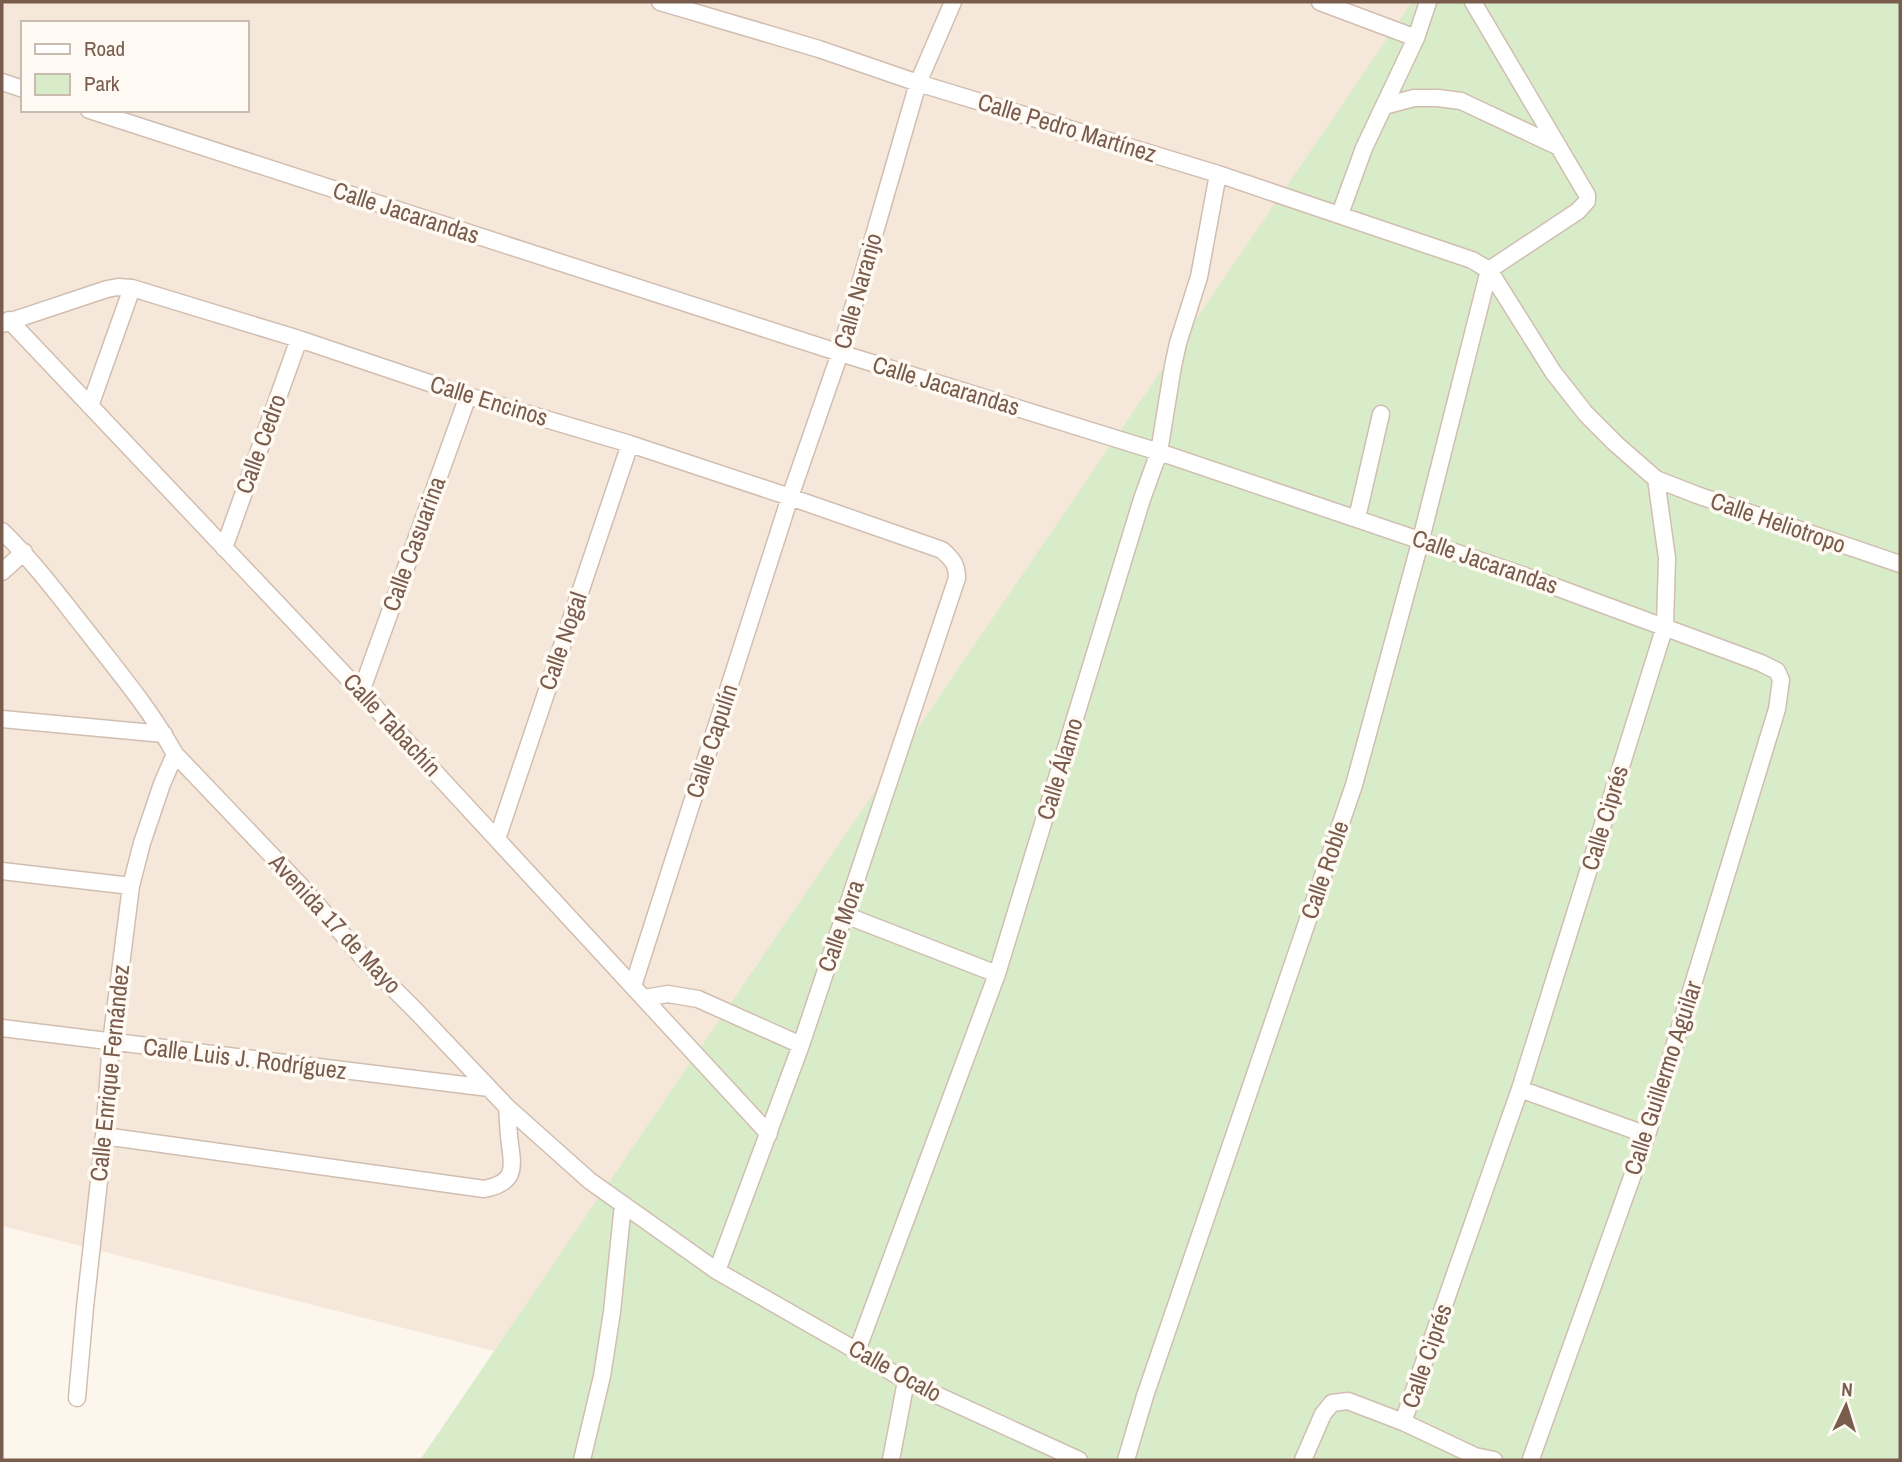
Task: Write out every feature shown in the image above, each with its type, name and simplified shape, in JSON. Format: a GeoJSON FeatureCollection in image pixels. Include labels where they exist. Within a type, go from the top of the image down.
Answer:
{"type":"FeatureCollection","features":[{"type":"Feature","properties":{"kind":"street","name":"Calle Pedro Martínez"},"geometry":{"type":"LineString","coordinates":[[660,2],[1218,174],[1472,260],[1489,270]]}},
{"type":"Feature","properties":{"kind":"street","name":"Calle Naranjo"},"geometry":{"type":"LineString","coordinates":[[790,497],[840,353],[918,83],[953,2]]}},
{"type":"Feature","properties":{"kind":"street"},"geometry":{"type":"LineString","coordinates":[[1320,2],[1416,38]]}},
{"type":"Feature","properties":{"kind":"street"},"geometry":{"type":"LineString","coordinates":[[1340,214],[1364,148],[1416,38],[1428,2]]}},
{"type":"Feature","properties":{"kind":"street"},"geometry":{"type":"LineString","coordinates":[[1473,2],[1587,195],[1587,201],[1578,211],[1489,270],[1569,393],[1616,444],[1656,479]]}},
{"type":"Feature","properties":{"kind":"street"},"geometry":{"type":"LineString","coordinates":[[2,82],[21,88]]}},
{"type":"Feature","properties":{"kind":"street"},"geometry":{"type":"LineString","coordinates":[[1384,106],[1414,98],[1437,97],[1461,101],[1560,147]]}},
{"type":"Feature","properties":{"kind":"street","name":"Calle Jacarandas"},"geometry":{"type":"LineString","coordinates":[[95,112],[840,353],[1159,452],[1421,539],[1665,626],[1769,667],[1777,671],[1782,680],[1781,691]]}},
{"type":"Feature","properties":{"kind":"street","name":"Calle Álamo"},"geometry":{"type":"LineString","coordinates":[[857,1350],[997,974],[1142,499],[1159,452],[1175,355],[1199,277],[1218,174]]}},
{"type":"Feature","properties":{"kind":"street","name":"Calle Roble"},"geometry":{"type":"LineString","coordinates":[[1126,1460],[1145,1395],[1354,785],[1421,539],[1489,270]]}},
{"type":"Feature","properties":{"kind":"street"},"geometry":{"type":"LineString","coordinates":[[90,406],[132,288]]}},
{"type":"Feature","properties":{"kind":"street","name":"Calle Encinos"},"geometry":{"type":"LineString","coordinates":[[6,322],[107,289],[132,288],[299,339],[468,396],[630,444],[942,550],[953,559],[957,567],[957,578]]}},
{"type":"Feature","properties":{"kind":"street","name":"Calle Tabachín"},"geometry":{"type":"LineString","coordinates":[[6,322],[90,406],[361,692],[769,1134]]}},
{"type":"Feature","properties":{"kind":"street","name":"Calle Cedro"},"geometry":{"type":"LineString","coordinates":[[224,548],[299,339]]}},
{"type":"Feature","properties":{"kind":"street","name":"Calle Casuarina"},"geometry":{"type":"LineString","coordinates":[[361,692],[468,396]]}},
{"type":"Feature","properties":{"kind":"street"},"geometry":{"type":"LineString","coordinates":[[1357,518],[1381,414]]}},
{"type":"Feature","properties":{"kind":"street","name":"Calle Nogal"},"geometry":{"type":"LineString","coordinates":[[497,839],[630,444]]}},
{"type":"Feature","properties":{"kind":"street","name":"Calle Heliotropo"},"geometry":{"type":"LineString","coordinates":[[1656,479],[1900,564]]}},
{"type":"Feature","properties":{"kind":"street","name":"Calle Ciprés"},"geometry":{"type":"LineString","coordinates":[[1403,1422],[1520,1089],[1665,626],[1667,558],[1656,479]]}},
{"type":"Feature","properties":{"kind":"street","name":"Calle Capulín"},"geometry":{"type":"LineString","coordinates":[[639,992],[790,497]]}},
{"type":"Feature","properties":{"kind":"street","name":"Avenida 17 de Mayo"},"geometry":{"type":"LineString","coordinates":[[2,531],[24,552],[124,678],[175,754],[300,885],[364,959],[507,1107],[590,1181],[717,1271]]}},
{"type":"Feature","properties":{"kind":"street"},"geometry":{"type":"LineString","coordinates":[[2,572],[24,552]]}},
{"type":"Feature","properties":{"kind":"street","name":"Calle Mora"},"geometry":{"type":"LineString","coordinates":[[717,1271],[801,1045],[957,578]]}},
{"type":"Feature","properties":{"kind":"street","name":"Calle Guillermo Aguilar"},"geometry":{"type":"LineString","coordinates":[[1531,1460],[1647,1135],[1781,691]]}},
{"type":"Feature","properties":{"kind":"street"},"geometry":{"type":"LineString","coordinates":[[2,719],[164,734]]}},
{"type":"Feature","properties":{"kind":"street","name":"Calle Enrique Fernández"},"geometry":{"type":"LineString","coordinates":[[77,1398],[111,1043],[131,887],[142,843],[175,754]]}},
{"type":"Feature","properties":{"kind":"street"},"geometry":{"type":"LineString","coordinates":[[2,871],[131,887]]}},
{"type":"Feature","properties":{"kind":"street"},"geometry":{"type":"LineString","coordinates":[[845,915],[997,974]]}},
{"type":"Feature","properties":{"kind":"street"},"geometry":{"type":"LineString","coordinates":[[639,992],[698,999],[801,1045]]}},
{"type":"Feature","properties":{"kind":"street","name":"Calle Luis J. Rodríguez"},"geometry":{"type":"LineString","coordinates":[[2,1028],[489,1088]]}},
{"type":"Feature","properties":{"kind":"street"},"geometry":{"type":"LineString","coordinates":[[1520,1089],[1647,1135]]}},
{"type":"Feature","properties":{"kind":"street"},"geometry":{"type":"LineString","coordinates":[[104,1136],[484,1189],[498,1186],[512,1170],[507,1107]]}},
{"type":"Feature","properties":{"kind":"street"},"geometry":{"type":"LineString","coordinates":[[582,1460],[602,1376],[624,1205]]}},
{"type":"Feature","properties":{"kind":"street","name":"Calle Ocalo"},"geometry":{"type":"LineString","coordinates":[[717,1271],[857,1350],[906,1381],[1079,1460]]}},
{"type":"Feature","properties":{"kind":"street"},"geometry":{"type":"LineString","coordinates":[[891,1460],[906,1381]]}},
{"type":"Feature","properties":{"kind":"street","name":"Calle Ciprés"},"geometry":{"type":"LineString","coordinates":[[1303,1460],[1323,1414],[1332,1403],[1349,1401],[1403,1422],[1475,1456],[1494,1460]]}},
{"type":"Feature","properties":{"kind":"shaded area"},"geometry":{"type":"Polygon","coordinates":[[[2,2],[1616,2],[542,1363],[2,1226],[2,2]]]}},
{"type":"Feature","properties":{"kind":"green space"},"geometry":{"type":"Polygon","coordinates":[[[1412,2],[1900,2],[1900,1460],[420,1460],[1412,2]]]}}]}
